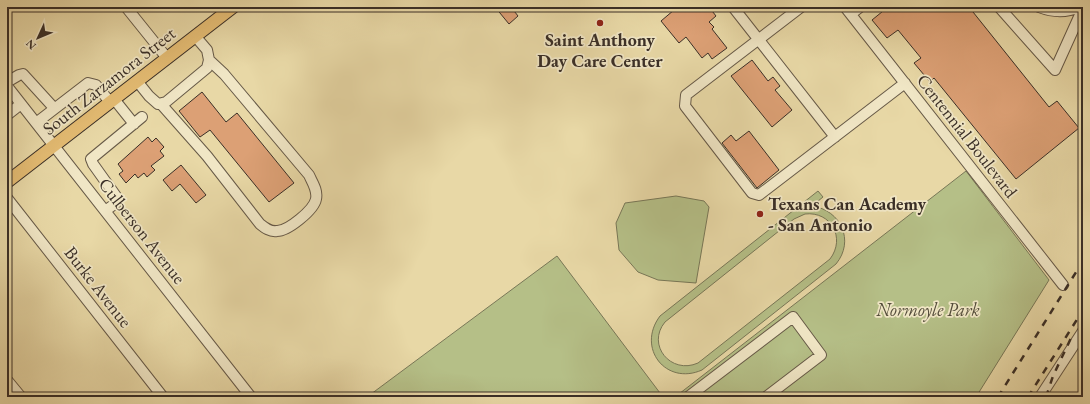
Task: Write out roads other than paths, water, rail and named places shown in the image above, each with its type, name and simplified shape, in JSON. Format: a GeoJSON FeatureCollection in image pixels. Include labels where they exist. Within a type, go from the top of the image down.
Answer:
{"type":"FeatureCollection","features":[{"type":"Feature","properties":{"kind":"main road","name":"South Zarzamora Street"},"geometry":{"type":"LineString","coordinates":[[7,182],[233,7]]}},
{"type":"Feature","properties":{"kind":"street"},"geometry":{"type":"LineString","coordinates":[[126,7],[167,58]]}},
{"type":"Feature","properties":{"kind":"street"},"geometry":{"type":"LineString","coordinates":[[733,7],[835,137]]}},
{"type":"Feature","properties":{"kind":"street"},"geometry":{"type":"LineString","coordinates":[[801,7],[686,96],[685,106],[752,193],[759,196],[905,84]]}},
{"type":"Feature","properties":{"kind":"street"},"geometry":{"type":"LineString","coordinates":[[848,11],[860,7]]}},
{"type":"Feature","properties":{"kind":"street"},"geometry":{"type":"LineString","coordinates":[[999,7],[1054,70],[1081,13],[1048,11],[1039,7]]}},
{"type":"Feature","properties":{"kind":"street","name":"Centennial Boulevard"},"geometry":{"type":"LineString","coordinates":[[848,11],[1063,285]]}},
{"type":"Feature","properties":{"kind":"street"},"geometry":{"type":"LineString","coordinates":[[161,104],[207,68],[209,60],[207,50],[196,36]]}},
{"type":"Feature","properties":{"kind":"street"},"geometry":{"type":"LineString","coordinates":[[137,81],[149,96],[158,104],[161,104],[207,156],[260,224],[269,230],[284,230],[311,210],[316,199],[316,188],[309,175],[224,74],[209,60]]}},
{"type":"Feature","properties":{"kind":"street"},"geometry":{"type":"LineString","coordinates":[[7,82],[23,74],[54,108]]}},
{"type":"Feature","properties":{"kind":"street"},"geometry":{"type":"LineString","coordinates":[[36,123],[54,108],[88,84],[96,85],[134,124]]}},
{"type":"Feature","properties":{"kind":"street","name":"Culberson Avenue"},"geometry":{"type":"LineString","coordinates":[[7,86],[251,397]]}},
{"type":"Feature","properties":{"kind":"street"},"geometry":{"type":"LineString","coordinates":[[7,115],[21,104]]}},
{"type":"Feature","properties":{"kind":"street"},"geometry":{"type":"LineString","coordinates":[[105,211],[116,203],[118,199],[92,164],[91,159],[142,118]]}},
{"type":"Feature","properties":{"kind":"street","name":"Burke Avenue"},"geometry":{"type":"LineString","coordinates":[[7,198],[163,397]]}},
{"type":"Feature","properties":{"kind":"street"},"geometry":{"type":"LineString","coordinates":[[688,397],[793,317],[820,355],[766,397]]}},
{"type":"Feature","properties":{"kind":"street"},"geometry":{"type":"LineString","coordinates":[[1040,397],[1083,331]]}},
{"type":"Feature","properties":{"kind":"street"},"geometry":{"type":"LineString","coordinates":[[7,380],[20,397]]}},
{"type":"Feature","properties":{"kind":"railway"},"geometry":{"type":"LineString","coordinates":[[998,397],[1083,261]]}},
{"type":"Feature","properties":{"kind":"railway"},"geometry":{"type":"LineString","coordinates":[[1028,397],[1083,310]]}},
{"type":"Feature","properties":{"kind":"railway"},"geometry":{"type":"LineString","coordinates":[[1046,397],[1053,376],[1072,336]]}},
{"type":"Feature","properties":{"kind":"place","name":"Saint Anthony Day Care Center"},"geometry":{"type":"Point","coordinates":[600,23]}},
{"type":"Feature","properties":{"kind":"place","name":"Texans Can Academy - San Antonio"},"geometry":{"type":"Point","coordinates":[760,214]}},
{"type":"Feature","properties":{"kind":"park label","name":"Normoyle Park"},"geometry":{"type":"Point","coordinates":[928,310]}}]}
